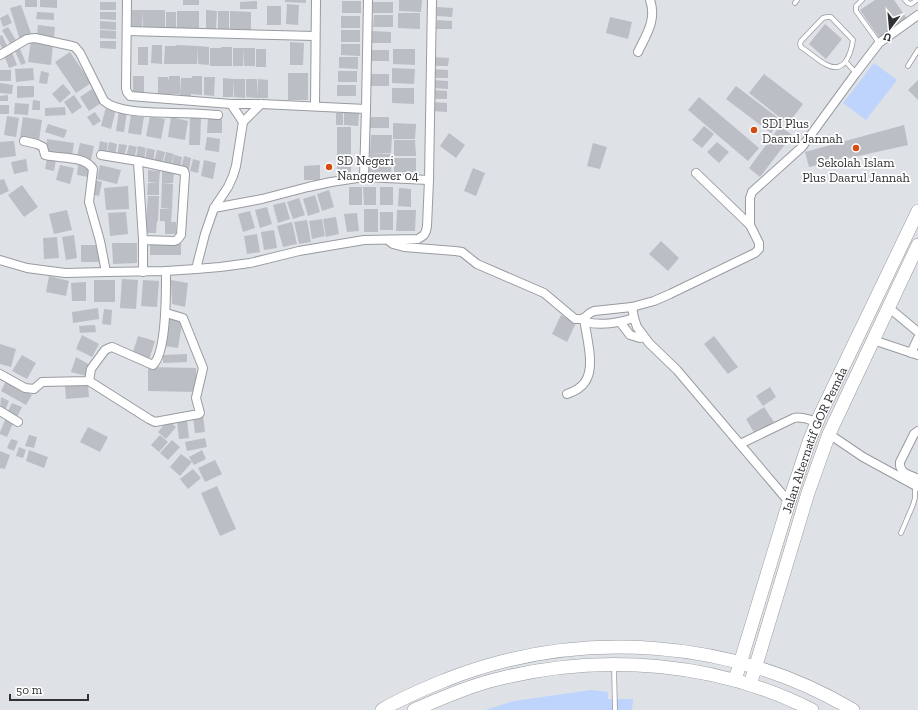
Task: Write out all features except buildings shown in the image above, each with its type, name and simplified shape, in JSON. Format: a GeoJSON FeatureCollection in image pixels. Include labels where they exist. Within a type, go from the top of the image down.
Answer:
{"type":"FeatureCollection","features":[{"type":"Feature","properties":{"kind":"main road","name":"Jalan Alternatif GOR Pemda"},"geometry":{"type":"LineString","coordinates":[[735,680],[789,502],[817,422],[918,211]]}},
{"type":"Feature","properties":{"kind":"main road","name":"Jalan Alternatif GOR Pemda"},"geometry":{"type":"LineString","coordinates":[[750,685],[808,493],[829,434],[918,245]]}},
{"type":"Feature","properties":{"kind":"main road"},"geometry":{"type":"LineString","coordinates":[[382,710],[426,688],[467,672],[509,660],[552,651],[605,647],[632,647],[697,654],[755,667],[822,693],[854,710]]}},
{"type":"Feature","properties":{"kind":"main road"},"geometry":{"type":"LineString","coordinates":[[414,710],[455,692],[501,678],[549,668],[614,664],[655,666],[710,674],[763,689],[812,710]]}},
{"type":"Feature","properties":{"kind":"street"},"geometry":{"type":"LineString","coordinates":[[128,0],[126,88],[130,96],[231,104],[366,109]]}},
{"type":"Feature","properties":{"kind":"street"},"geometry":{"type":"LineString","coordinates":[[315,106],[316,0]]}},
{"type":"Feature","properties":{"kind":"street"},"geometry":{"type":"LineString","coordinates":[[364,177],[368,0]]}},
{"type":"Feature","properties":{"kind":"street"},"geometry":{"type":"LineString","coordinates":[[0,260],[27,268],[65,273],[166,271],[250,263],[299,251],[364,240],[413,239],[424,235],[427,226],[429,180],[432,0]]}},
{"type":"Feature","properties":{"kind":"street"},"geometry":{"type":"LineString","coordinates":[[638,52],[652,18],[653,13],[650,0]]}},
{"type":"Feature","properties":{"kind":"street"},"geometry":{"type":"LineString","coordinates":[[750,225],[750,198],[752,192],[802,147],[879,43],[918,15]]}},
{"type":"Feature","properties":{"kind":"street"},"geometry":{"type":"LineString","coordinates":[[127,31],[315,36]]}},
{"type":"Feature","properties":{"kind":"street"},"geometry":{"type":"LineString","coordinates":[[0,55],[31,38],[72,46],[75,47],[80,53],[104,101],[110,105],[145,112],[218,115]]}},
{"type":"Feature","properties":{"kind":"street"},"geometry":{"type":"LineString","coordinates":[[231,104],[243,122]]}},
{"type":"Feature","properties":{"kind":"street"},"geometry":{"type":"LineString","coordinates":[[196,269],[205,234],[214,208],[228,187],[233,176],[243,122],[261,104]]}},
{"type":"Feature","properties":{"kind":"street"},"geometry":{"type":"LineString","coordinates":[[24,141],[43,147],[45,155],[70,158],[87,163],[93,169],[89,202],[100,241],[106,272]]}},
{"type":"Feature","properties":{"kind":"street"},"geometry":{"type":"LineString","coordinates":[[101,155],[184,171],[181,235],[174,241],[143,240]]}},
{"type":"Feature","properties":{"kind":"street"},"geometry":{"type":"LineString","coordinates":[[138,161],[143,240],[143,272]]}},
{"type":"Feature","properties":{"kind":"street"},"geometry":{"type":"LineString","coordinates":[[581,320],[594,311],[632,307],[654,301],[755,253],[758,249],[759,243],[750,225],[696,173]]}},
{"type":"Feature","properties":{"kind":"street"},"geometry":{"type":"LineString","coordinates":[[214,208],[262,199],[331,182],[364,177],[429,180]]}},
{"type":"Feature","properties":{"kind":"street"},"geometry":{"type":"LineString","coordinates":[[387,239],[393,244],[404,247],[462,252],[477,264],[544,293],[581,320],[602,325],[634,318]]}},
{"type":"Feature","properties":{"kind":"street"},"geometry":{"type":"LineString","coordinates":[[89,381],[91,369],[105,350],[112,347],[153,365],[155,363],[161,346],[166,313],[166,271]]}},
{"type":"Feature","properties":{"kind":"street"},"geometry":{"type":"LineString","coordinates":[[632,307],[637,327],[644,337],[677,370],[789,502]]}},
{"type":"Feature","properties":{"kind":"street"},"geometry":{"type":"LineString","coordinates":[[888,307],[918,332]]}},
{"type":"Feature","properties":{"kind":"street"},"geometry":{"type":"LineString","coordinates":[[0,374],[26,388],[34,389],[42,382],[89,381],[155,422],[199,414],[196,398],[203,368],[183,318],[166,313]]}},
{"type":"Feature","properties":{"kind":"street"},"geometry":{"type":"LineString","coordinates":[[567,394],[573,392],[585,382],[590,370],[591,360],[581,320]]}},
{"type":"Feature","properties":{"kind":"street"},"geometry":{"type":"LineString","coordinates":[[620,322],[630,334],[640,338],[644,337]]}},
{"type":"Feature","properties":{"kind":"street"},"geometry":{"type":"LineString","coordinates":[[873,340],[915,354],[918,338]]}},
{"type":"Feature","properties":{"kind":"street"},"geometry":{"type":"LineString","coordinates":[[0,411],[18,422]]}},
{"type":"Feature","properties":{"kind":"street"},"geometry":{"type":"LineString","coordinates":[[740,444],[794,418],[799,417],[817,422]]}},
{"type":"Feature","properties":{"kind":"street"},"geometry":{"type":"LineString","coordinates":[[917,484],[902,471],[900,468],[900,462],[914,434],[918,430]]}},
{"type":"Feature","properties":{"kind":"street"},"geometry":{"type":"LineString","coordinates":[[829,434],[863,457],[917,484]]}},
{"type":"Feature","properties":{"kind":"lane"},"geometry":{"type":"LineString","coordinates":[[862,0],[856,6],[856,11],[879,43]]}},
{"type":"Feature","properties":{"kind":"lane"},"geometry":{"type":"LineString","coordinates":[[905,0],[911,4],[917,0]]}},
{"type":"Feature","properties":{"kind":"lane"},"geometry":{"type":"LineString","coordinates":[[831,17],[853,40],[850,56],[846,62],[839,66],[833,67],[827,65],[801,47],[801,40],[823,18],[831,17]]}},
{"type":"Feature","properties":{"kind":"lane"},"geometry":{"type":"LineString","coordinates":[[908,66],[918,50]]}},
{"type":"Feature","properties":{"kind":"lane"},"geometry":{"type":"LineString","coordinates":[[846,62],[856,73]]}},
{"type":"Feature","properties":{"kind":"lane"},"geometry":{"type":"LineString","coordinates":[[900,533],[914,505],[917,484]]}},
{"type":"Feature","properties":{"kind":"lane"},"geometry":{"type":"LineString","coordinates":[[614,664],[615,710]]}},
{"type":"Feature","properties":{"kind":"shaded area"},"geometry":{"type":"Polygon","coordinates":[[[874,63],[897,80],[866,120],[843,103],[874,63]]]}},
{"type":"Feature","properties":{"kind":"shaded area"},"geometry":{"type":"Polygon","coordinates":[[[591,690],[608,692],[608,699],[633,699],[632,710],[485,710],[514,701],[591,690]]]}},
{"type":"Feature","properties":{"kind":"place","name":"SDI Plus Daarul Jannah"},"geometry":{"type":"Point","coordinates":[754,130]}},
{"type":"Feature","properties":{"kind":"place","name":"Sekolah Islam Plus Daarul Jannah"},"geometry":{"type":"Point","coordinates":[856,148]}},
{"type":"Feature","properties":{"kind":"place","name":"SD Negeri Nanggewer 04"},"geometry":{"type":"Point","coordinates":[329,167]}}]}
